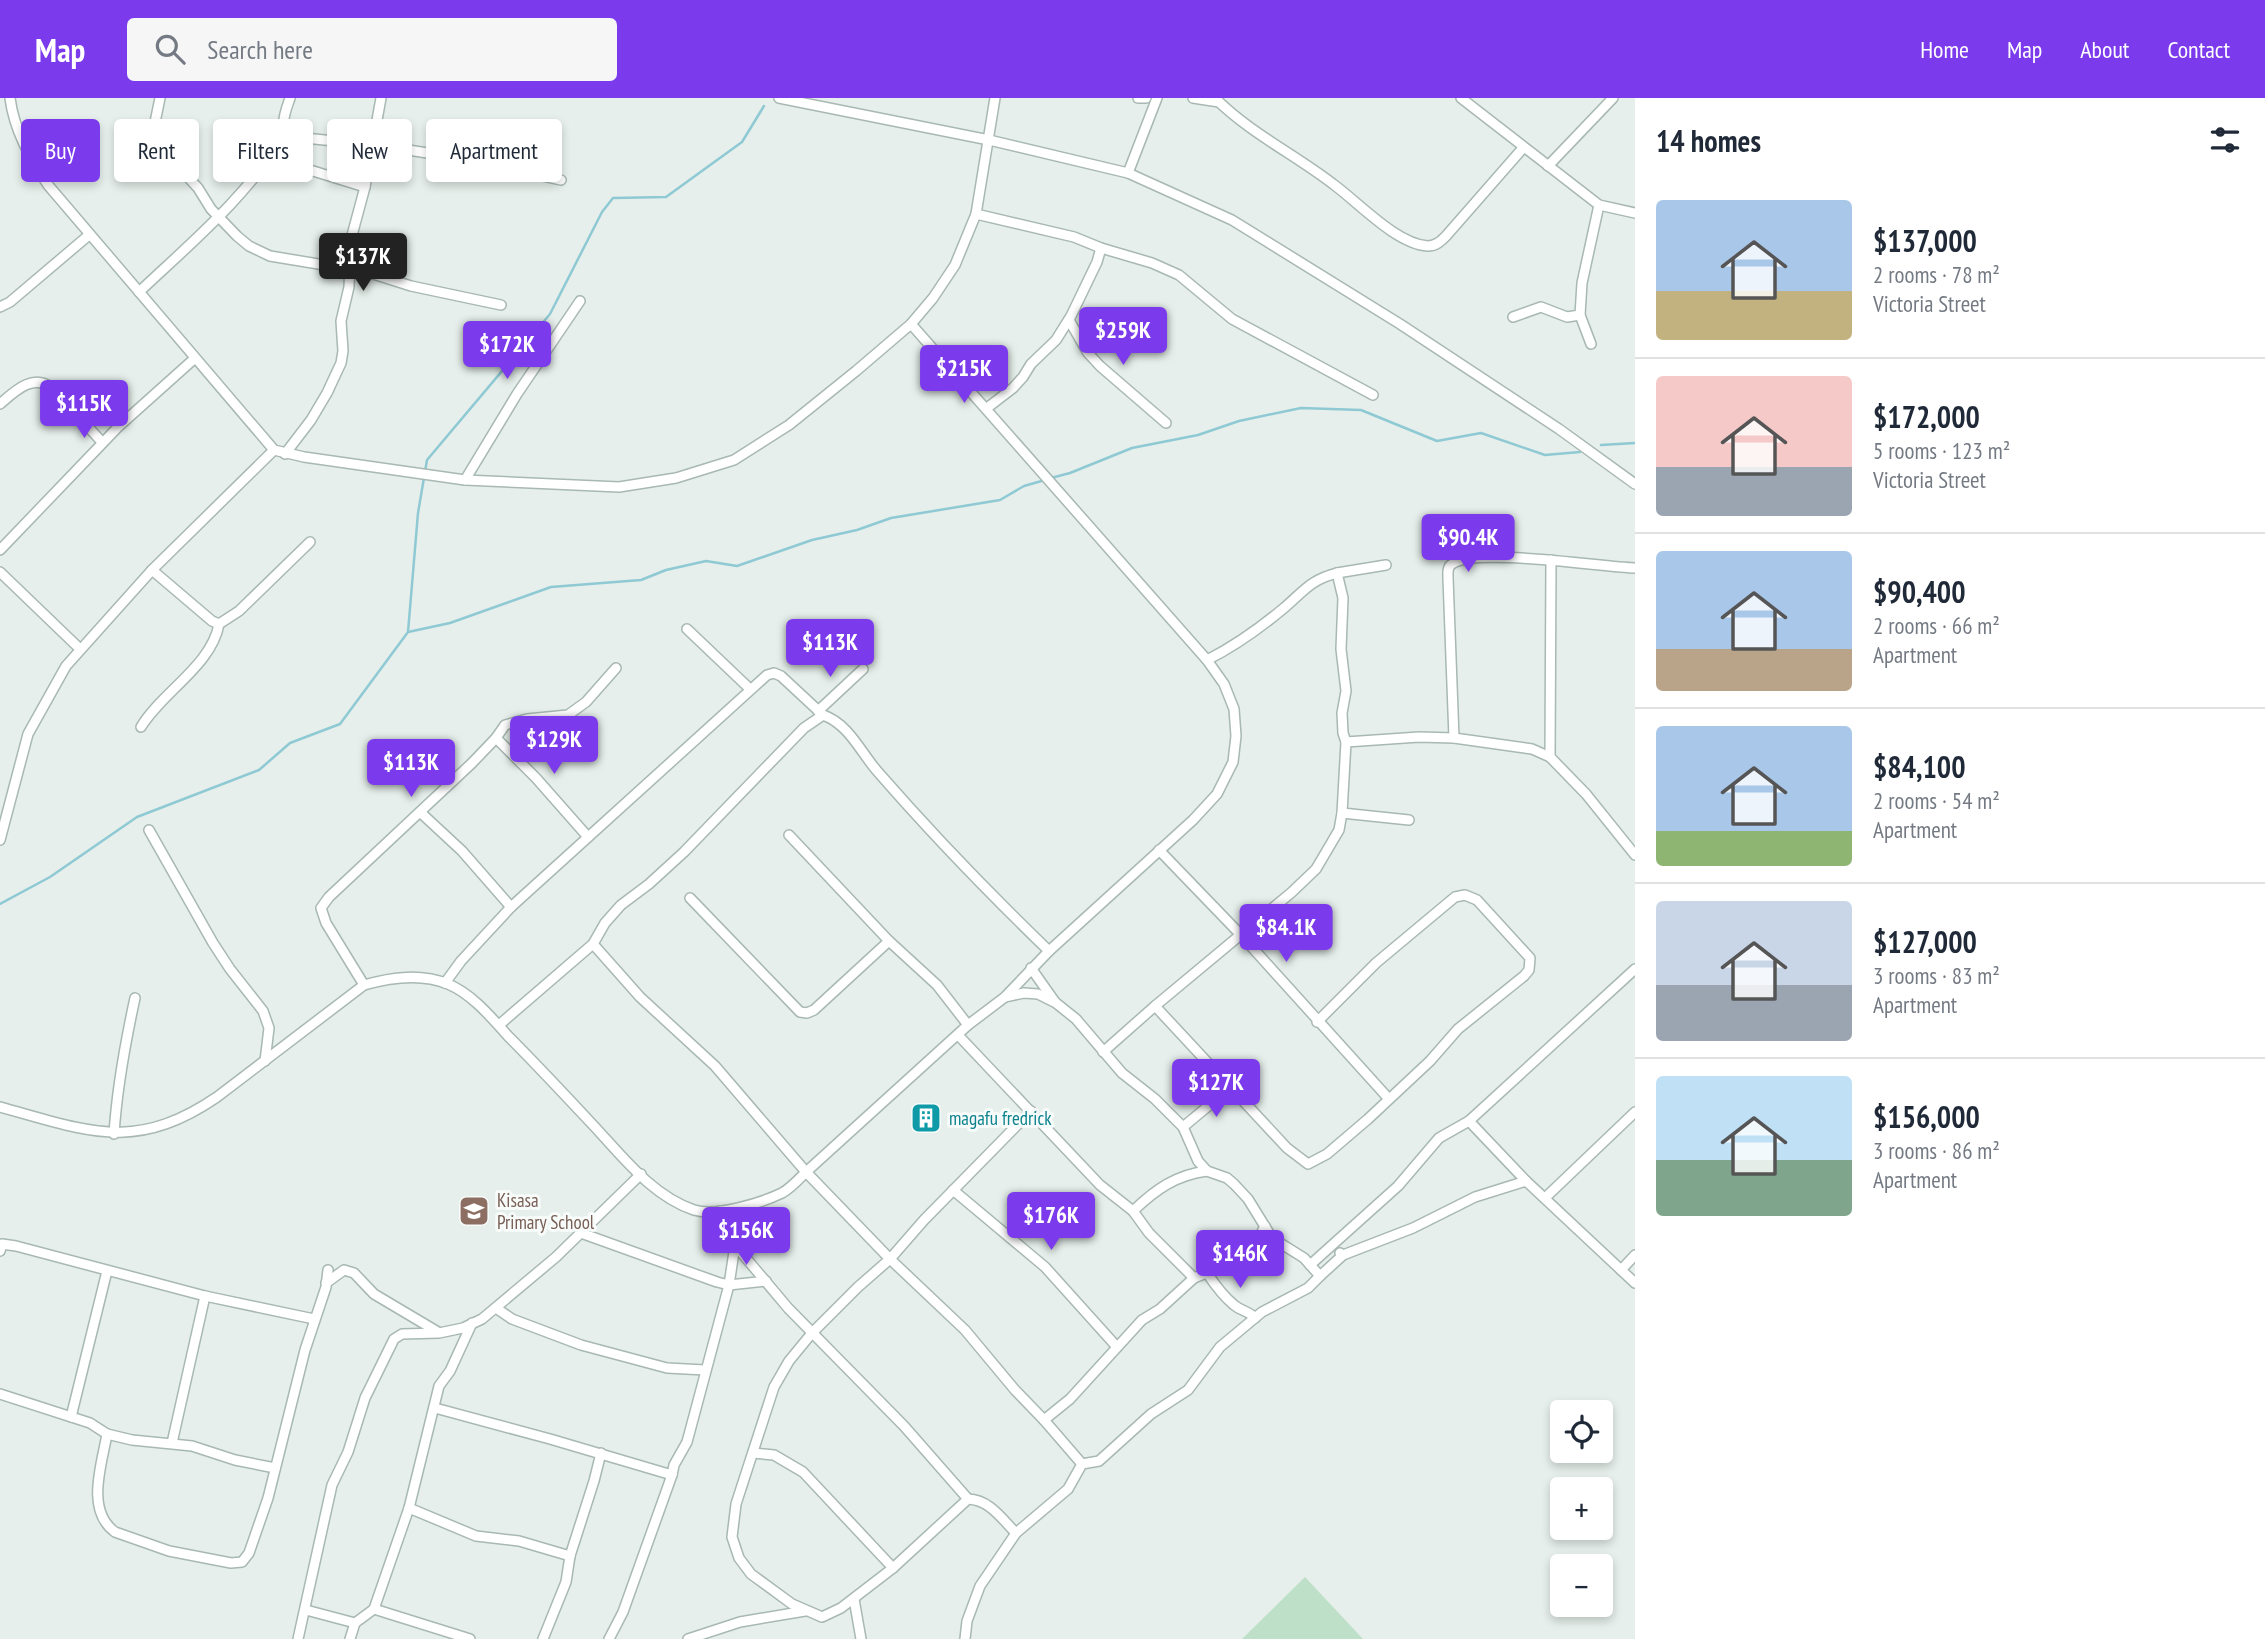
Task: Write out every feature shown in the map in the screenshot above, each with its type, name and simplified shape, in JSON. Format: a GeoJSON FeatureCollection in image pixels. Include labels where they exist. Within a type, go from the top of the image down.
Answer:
{"type":"FeatureCollection","features":[{"type":"Feature","properties":{"kind":"street"},"geometry":{"type":"LineString","coordinates":[[10,98],[12,116],[30,158],[48,185],[274,450],[285,454],[465,480],[620,487],[676,478],[734,460],[789,425],[911,324],[955,265],[976,214],[995,98]]}},
{"type":"Feature","properties":{"kind":"street"},"geometry":{"type":"LineString","coordinates":[[160,98],[153,132],[155,142],[198,188],[219,217],[249,246],[270,256],[351,269],[411,286],[501,305]]}},
{"type":"Feature","properties":{"kind":"street"},"geometry":{"type":"LineString","coordinates":[[284,119],[290,98]]}},
{"type":"Feature","properties":{"kind":"street"},"geometry":{"type":"LineString","coordinates":[[377,119],[381,98]]}},
{"type":"Feature","properties":{"kind":"street"},"geometry":{"type":"LineString","coordinates":[[779,98],[989,140],[1128,173],[1232,220],[1400,324],[1559,429],[1635,484]]}},
{"type":"Feature","properties":{"kind":"street"},"geometry":{"type":"LineString","coordinates":[[1138,98],[1146,98]]}},
{"type":"Feature","properties":{"kind":"street"},"geometry":{"type":"LineString","coordinates":[[1128,173],[1157,98]]}},
{"type":"Feature","properties":{"kind":"street"},"geometry":{"type":"LineString","coordinates":[[1193,98],[1217,100],[1245,125],[1332,183],[1380,222],[1402,236],[1430,246],[1436,245],[1446,236],[1523,148]]}},
{"type":"Feature","properties":{"kind":"street"},"geometry":{"type":"LineString","coordinates":[[1548,166],[1613,98]]}},
{"type":"Feature","properties":{"kind":"street"},"geometry":{"type":"LineString","coordinates":[[1465,99],[1523,148],[1599,205],[1635,213]]}},
{"type":"Feature","properties":{"kind":"street"},"geometry":{"type":"LineString","coordinates":[[313,171],[365,187]]}},
{"type":"Feature","properties":{"kind":"street"},"geometry":{"type":"LineString","coordinates":[[139,292],[252,182]]}},
{"type":"Feature","properties":{"kind":"street"},"geometry":{"type":"LineString","coordinates":[[285,454],[311,420],[341,363],[341,321],[349,287],[351,239],[366,182]]}},
{"type":"Feature","properties":{"kind":"street"},"geometry":{"type":"LineString","coordinates":[[1591,344],[1580,315],[1582,283],[1599,205]]}},
{"type":"Feature","properties":{"kind":"street"},"geometry":{"type":"LineString","coordinates":[[976,214],[1073,236],[1179,275],[1232,319],[1373,395]]}},
{"type":"Feature","properties":{"kind":"street"},"geometry":{"type":"LineString","coordinates":[[0,307],[10,302],[89,235]]}},
{"type":"Feature","properties":{"kind":"street"},"geometry":{"type":"LineString","coordinates":[[987,408],[1023,377],[1031,364],[1056,340],[1069,320],[1101,248]]}},
{"type":"Feature","properties":{"kind":"street"},"geometry":{"type":"LineString","coordinates":[[465,480],[517,394],[580,301]]}},
{"type":"Feature","properties":{"kind":"street"},"geometry":{"type":"LineString","coordinates":[[1513,317],[1541,307],[1567,317],[1580,315]]}},
{"type":"Feature","properties":{"kind":"street"},"geometry":{"type":"LineString","coordinates":[[1069,320],[1088,353],[1100,366],[1166,423]]}},
{"type":"Feature","properties":{"kind":"street"},"geometry":{"type":"LineString","coordinates":[[0,1107],[114,1134],[148,1130],[182,1118],[200,1108],[364,985],[394,977],[421,978],[445,983],[464,992],[667,1198],[696,1211],[720,1211],[784,1192],[968,1025],[1005,997],[1031,968],[1217,794],[1233,762],[1237,736],[1234,709],[1224,684],[1207,660],[1057,490],[1039,466],[911,324]]}},
{"type":"Feature","properties":{"kind":"street"},"geometry":{"type":"LineString","coordinates":[[0,550],[102,442],[194,359]]}},
{"type":"Feature","properties":{"kind":"street"},"geometry":{"type":"LineString","coordinates":[[0,404],[31,382],[44,382],[102,442]]}},
{"type":"Feature","properties":{"kind":"street"},"geometry":{"type":"LineString","coordinates":[[0,840],[2,823],[28,734],[66,666],[79,648],[152,570],[274,450]]}},
{"type":"Feature","properties":{"kind":"street"},"geometry":{"type":"LineString","coordinates":[[141,727],[206,654],[215,641],[219,624],[239,611],[310,542]]}},
{"type":"Feature","properties":{"kind":"street"},"geometry":{"type":"LineString","coordinates":[[1454,738],[1448,568],[1452,563],[1482,557],[1635,568]]}},
{"type":"Feature","properties":{"kind":"street"},"geometry":{"type":"LineString","coordinates":[[1550,757],[1551,560]]}},
{"type":"Feature","properties":{"kind":"street"},"geometry":{"type":"LineString","coordinates":[[1207,660],[1231,648],[1319,577],[1386,565]]}},
{"type":"Feature","properties":{"kind":"street"},"geometry":{"type":"LineString","coordinates":[[152,570],[219,624]]}},
{"type":"Feature","properties":{"kind":"street"},"geometry":{"type":"LineString","coordinates":[[0,572],[79,648]]}},
{"type":"Feature","properties":{"kind":"street"},"geometry":{"type":"LineString","coordinates":[[1103,1052],[1293,892],[1316,869],[1339,830],[1346,742],[1342,713],[1346,691],[1341,649],[1343,598],[1338,573]]}},
{"type":"Feature","properties":{"kind":"street"},"geometry":{"type":"LineString","coordinates":[[687,629],[750,689]]}},
{"type":"Feature","properties":{"kind":"street"},"geometry":{"type":"LineString","coordinates":[[364,985],[326,923],[321,908],[329,897],[496,738],[505,725],[527,719],[568,715],[576,711],[616,667]]}},
{"type":"Feature","properties":{"kind":"street"},"geometry":{"type":"LineString","coordinates":[[499,1026],[593,944],[605,923],[621,905],[684,852],[863,669]]}},
{"type":"Feature","properties":{"kind":"street"},"geometry":{"type":"LineString","coordinates":[[445,983],[461,961],[511,907],[750,689],[767,675],[774,673],[850,734],[876,770],[997,901],[1049,951]]}},
{"type":"Feature","properties":{"kind":"street"},"geometry":{"type":"LineString","coordinates":[[1346,742],[1419,737],[1454,738],[1532,749],[1550,757],[1634,849]]}},
{"type":"Feature","properties":{"kind":"street"},"geometry":{"type":"LineString","coordinates":[[496,738],[536,778],[588,838]]}},
{"type":"Feature","properties":{"kind":"street"},"geometry":{"type":"LineString","coordinates":[[420,812],[462,852],[511,907]]}},
{"type":"Feature","properties":{"kind":"street"},"geometry":{"type":"LineString","coordinates":[[1342,813],[1409,820]]}},
{"type":"Feature","properties":{"kind":"street"},"geometry":{"type":"LineString","coordinates":[[149,830],[230,969],[263,1011],[269,1028],[265,1061]]}},
{"type":"Feature","properties":{"kind":"street"},"geometry":{"type":"LineString","coordinates":[[789,835],[888,941],[937,985],[968,1025]]}},
{"type":"Feature","properties":{"kind":"street"},"geometry":{"type":"LineString","coordinates":[[1159,850],[1240,934],[1389,1100]]}},
{"type":"Feature","properties":{"kind":"street"},"geometry":{"type":"LineString","coordinates":[[1155,1006],[1287,1148],[1308,1164],[1326,1154],[1389,1100],[1436,1055],[1458,1029],[1524,976],[1529,970],[1530,958],[1477,900],[1465,895],[1455,897],[1376,963],[1317,1022]]}},
{"type":"Feature","properties":{"kind":"street"},"geometry":{"type":"LineString","coordinates":[[690,898],[800,1012],[814,1010],[888,941]]}},
{"type":"Feature","properties":{"kind":"street"},"geometry":{"type":"LineString","coordinates":[[593,944],[640,997],[715,1066],[806,1172],[890,1259],[965,1330],[1082,1464]]}},
{"type":"Feature","properties":{"kind":"street"},"geometry":{"type":"LineString","coordinates":[[1031,968],[1056,1003]]}},
{"type":"Feature","properties":{"kind":"street"},"geometry":{"type":"LineString","coordinates":[[1310,1265],[1398,1186],[1439,1138],[1469,1121],[1635,969]]}},
{"type":"Feature","properties":{"kind":"street"},"geometry":{"type":"LineString","coordinates":[[1005,997],[1024,993],[1038,994],[1056,1003],[1076,1019],[1122,1073],[1155,1099],[1183,1127],[1198,1160],[1207,1171]]}},
{"type":"Feature","properties":{"kind":"street"},"geometry":{"type":"LineString","coordinates":[[114,1134],[125,1036],[135,998]]}},
{"type":"Feature","properties":{"kind":"street"},"geometry":{"type":"LineString","coordinates":[[958,1035],[1100,1185],[1133,1211],[1150,1233],[1194,1278]]}},
{"type":"Feature","properties":{"kind":"street"},"geometry":{"type":"LineString","coordinates":[[1183,1127],[1230,1088]]}},
{"type":"Feature","properties":{"kind":"street"},"geometry":{"type":"LineString","coordinates":[[1016,1533],[987,1503],[979,1499],[968,1499],[893,1568],[826,1616],[805,1611],[751,1574],[735,1549],[732,1537],[733,1523],[774,1387],[789,1361],[811,1333],[890,1259],[1031,1111]]}},
{"type":"Feature","properties":{"kind":"street"},"geometry":{"type":"LineString","coordinates":[[1546,1197],[1635,1112]]}},
{"type":"Feature","properties":{"kind":"street"},"geometry":{"type":"LineString","coordinates":[[1469,1121],[1526,1181],[1635,1283]]}},
{"type":"Feature","properties":{"kind":"street"},"geometry":{"type":"LineString","coordinates":[[1133,1211],[1155,1191],[1178,1177],[1207,1171],[1227,1178],[1234,1184],[1248,1199],[1278,1243],[1304,1258],[1320,1276]]}},
{"type":"Feature","properties":{"kind":"street"},"geometry":{"type":"LineString","coordinates":[[299,1639],[327,1502],[348,1452],[365,1398],[394,1339],[402,1334],[439,1333],[463,1328],[496,1308],[556,1258],[641,1174]]}},
{"type":"Feature","properties":{"kind":"street"},"geometry":{"type":"LineString","coordinates":[[1082,1464],[1099,1461],[1151,1414],[1188,1390],[1220,1347],[1255,1318],[1308,1288],[1343,1255],[1413,1228],[1475,1197],[1526,1181]]}},
{"type":"Feature","properties":{"kind":"street"},"geometry":{"type":"LineString","coordinates":[[953,1190],[1045,1267],[1117,1347]]}},
{"type":"Feature","properties":{"kind":"street"},"geometry":{"type":"LineString","coordinates":[[720,1211],[734,1245],[811,1333],[904,1426],[968,1499]]}},
{"type":"Feature","properties":{"kind":"street"},"geometry":{"type":"LineString","coordinates":[[1044,1420],[1070,1399],[1142,1320],[1160,1309],[1194,1278],[1219,1268],[1253,1243],[1265,1226]]}},
{"type":"Feature","properties":{"kind":"street"},"geometry":{"type":"LineString","coordinates":[[581,1233],[729,1285],[766,1281]]}},
{"type":"Feature","properties":{"kind":"street"},"geometry":{"type":"LineString","coordinates":[[0,1251],[2,1244],[16,1246],[205,1296],[314,1319]]}},
{"type":"Feature","properties":{"kind":"street"},"geometry":{"type":"LineString","coordinates":[[610,1639],[624,1612],[674,1465],[687,1442],[729,1285],[734,1245]]}},
{"type":"Feature","properties":{"kind":"street"},"geometry":{"type":"LineString","coordinates":[[1328,1250],[1343,1255]]}},
{"type":"Feature","properties":{"kind":"street"},"geometry":{"type":"LineString","coordinates":[[1621,1269],[1635,1255]]}},
{"type":"Feature","properties":{"kind":"street"},"geometry":{"type":"LineString","coordinates":[[107,1434],[97,1504],[102,1519],[115,1532],[169,1551],[231,1563],[242,1562],[249,1553],[275,1468],[328,1270]]}},
{"type":"Feature","properties":{"kind":"street"},"geometry":{"type":"LineString","coordinates":[[326,1283],[344,1270],[354,1273],[374,1294],[439,1333]]}},
{"type":"Feature","properties":{"kind":"street"},"geometry":{"type":"LineString","coordinates":[[71,1417],[107,1271]]}},
{"type":"Feature","properties":{"kind":"street"},"geometry":{"type":"LineString","coordinates":[[1207,1273],[1236,1307],[1249,1312],[1255,1318]]}},
{"type":"Feature","properties":{"kind":"street"},"geometry":{"type":"LineString","coordinates":[[172,1443],[205,1296]]}},
{"type":"Feature","properties":{"kind":"street"},"geometry":{"type":"LineString","coordinates":[[496,1308],[512,1319],[581,1345],[667,1368],[705,1370]]}},
{"type":"Feature","properties":{"kind":"street"},"geometry":{"type":"LineString","coordinates":[[350,1639],[355,1623],[374,1609],[409,1508],[439,1386],[450,1371],[472,1323]]}},
{"type":"Feature","properties":{"kind":"street"},"geometry":{"type":"LineString","coordinates":[[0,1394],[90,1423],[107,1434],[132,1440],[172,1443],[275,1468]]}},
{"type":"Feature","properties":{"kind":"street"},"geometry":{"type":"LineString","coordinates":[[435,1408],[672,1475]]}},
{"type":"Feature","properties":{"kind":"street"},"geometry":{"type":"LineString","coordinates":[[542,1639],[562,1595],[570,1556],[601,1453]]}},
{"type":"Feature","properties":{"kind":"street"},"geometry":{"type":"LineString","coordinates":[[753,1453],[774,1455],[803,1472],[893,1568]]}},
{"type":"Feature","properties":{"kind":"street"},"geometry":{"type":"LineString","coordinates":[[965,1639],[967,1621],[980,1586],[1016,1533],[1068,1489],[1082,1464]]}},
{"type":"Feature","properties":{"kind":"street"},"geometry":{"type":"LineString","coordinates":[[409,1508],[475,1536],[519,1541],[570,1556]]}},
{"type":"Feature","properties":{"kind":"street"},"geometry":{"type":"LineString","coordinates":[[853,1599],[861,1639]]}},
{"type":"Feature","properties":{"kind":"street"},"geometry":{"type":"LineString","coordinates":[[374,1609],[470,1639]]}},
{"type":"Feature","properties":{"kind":"street"},"geometry":{"type":"LineString","coordinates":[[306,1610],[355,1623]]}},
{"type":"Feature","properties":{"kind":"street"},"geometry":{"type":"LineString","coordinates":[[688,1639],[740,1622],[805,1611]]}},
{"type":"Feature","properties":{"kind":"green space"},"geometry":{"type":"Polygon","coordinates":[[[1305,1577],[1363,1639],[1242,1639],[1305,1577]]]}},
{"type":"Feature","properties":{"kind":"waterway"},"geometry":{"type":"LineString","coordinates":[[0,904],[50,877],[137,817],[259,770],[290,743],[340,724],[408,632],[418,513],[427,460],[550,314],[602,212],[613,198],[666,197],[742,142],[764,106]]}},
{"type":"Feature","properties":{"kind":"waterway"},"geometry":{"type":"LineString","coordinates":[[1051,478],[1132,448],[1198,435],[1239,421],[1301,408],[1361,410],[1437,441],[1481,433],[1545,455],[1580,452]]}},
{"type":"Feature","properties":{"kind":"waterway"},"geometry":{"type":"LineString","coordinates":[[1601,445],[1635,443]]}},
{"type":"Feature","properties":{"kind":"waterway"},"geometry":{"type":"LineString","coordinates":[[408,632],[450,623],[551,587],[641,580],[666,570],[706,561],[737,566],[812,540],[857,530],[891,518],[1000,500],[1024,486],[1045,480]]}},
{"type":"Feature","properties":{"kind":"place","name":"magafu fredrick"},"geometry":{"type":"Point","coordinates":[926,1118]}},
{"type":"Feature","properties":{"kind":"place","name":"Kisasa Primary School"},"geometry":{"type":"Point","coordinates":[474,1211]}}]}
